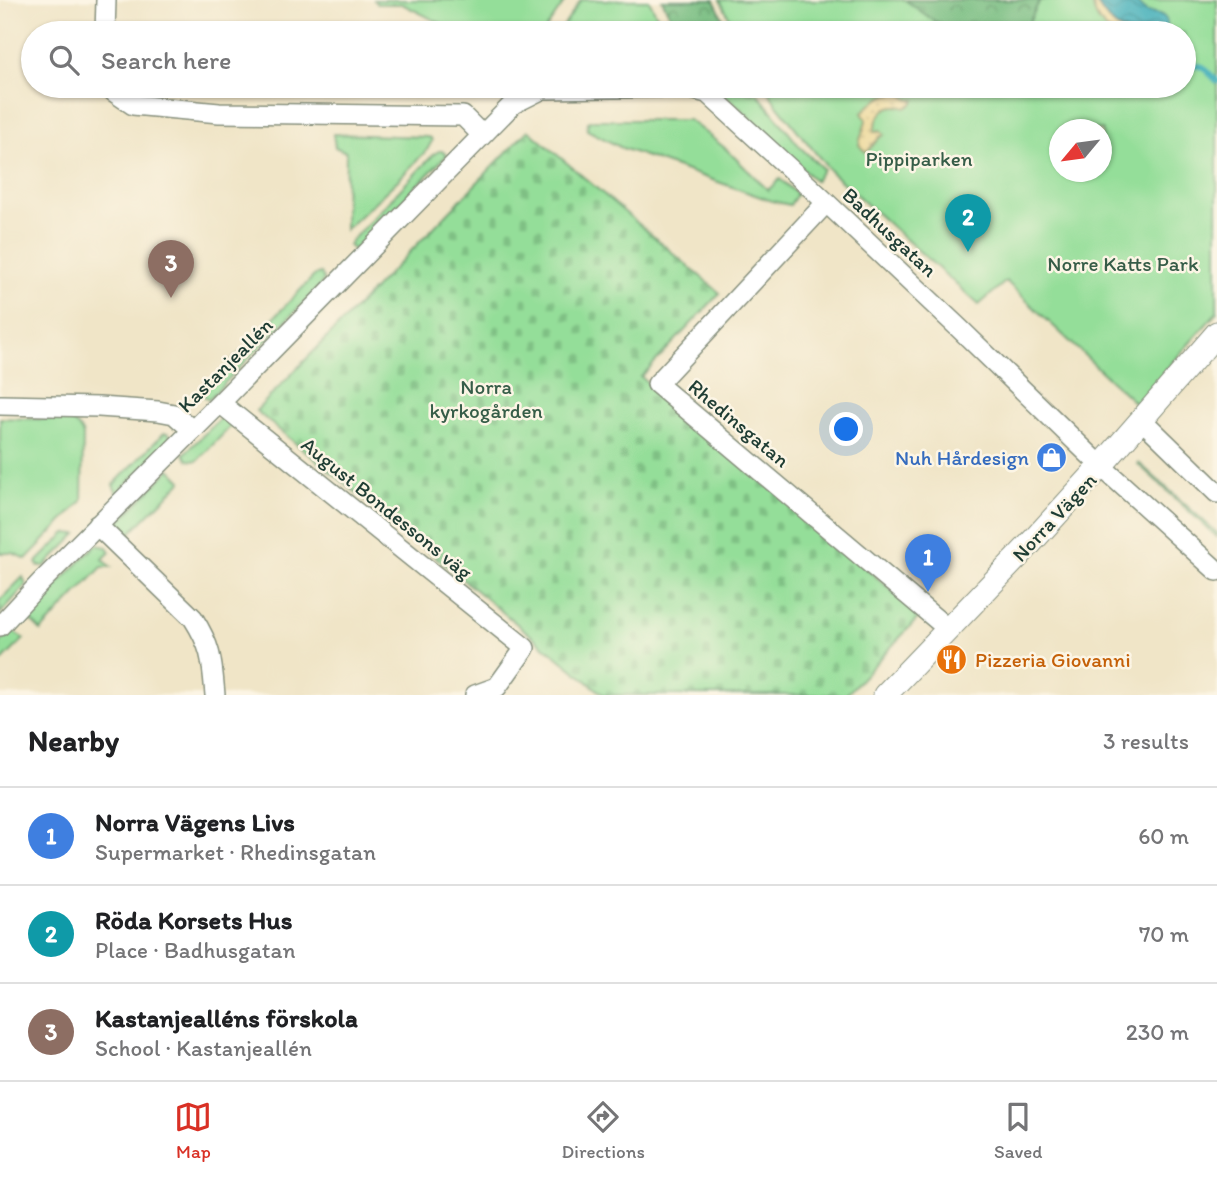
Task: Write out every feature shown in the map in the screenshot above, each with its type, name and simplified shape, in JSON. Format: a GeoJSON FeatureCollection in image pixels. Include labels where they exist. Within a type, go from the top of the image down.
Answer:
{"type":"FeatureCollection","features":[{"type":"Feature","properties":{"kind":"street"},"geometry":{"type":"LineString","coordinates":[[105,21],[106,0]]}},
{"type":"Feature","properties":{"kind":"street"},"geometry":{"type":"LineString","coordinates":[[125,98],[133,104],[219,113],[463,116],[482,135]]}},
{"type":"Feature","properties":{"kind":"street","name":"Badhusgatan"},"geometry":{"type":"LineString","coordinates":[[482,135],[513,104],[525,98]]}},
{"type":"Feature","properties":{"kind":"street","name":"Badhusgatan"},"geometry":{"type":"LineString","coordinates":[[712,98],[960,329],[1101,466],[1217,570]]}},
{"type":"Feature","properties":{"kind":"street","name":"Kastanjeallén"},"geometry":{"type":"LineString","coordinates":[[0,626],[482,135]]}},
{"type":"Feature","properties":{"kind":"street","name":"Rhedinsgatan"},"geometry":{"type":"LineString","coordinates":[[826,203],[657,384],[948,629]]}},
{"type":"Feature","properties":{"kind":"street","name":"Norra Vägen"},"geometry":{"type":"LineString","coordinates":[[886,695],[1101,466],[1217,333]]}},
{"type":"Feature","properties":{"kind":"street","name":"August Bondessons väg"},"geometry":{"type":"LineString","coordinates":[[220,403],[525,648],[497,687],[475,695]]}},
{"type":"Feature","properties":{"kind":"street"},"geometry":{"type":"LineString","coordinates":[[0,405],[158,411],[174,414],[192,430]]}},
{"type":"Feature","properties":{"kind":"street"},"geometry":{"type":"LineString","coordinates":[[1141,419],[1217,492]]}},
{"type":"Feature","properties":{"kind":"street"},"geometry":{"type":"LineString","coordinates":[[97,525],[193,618],[212,656],[215,695]]}},
{"type":"Feature","properties":{"kind":"green space"},"geometry":{"type":"Polygon","coordinates":[[[374,0],[566,0],[551,21],[436,21],[402,4],[377,4],[374,0]]]}},
{"type":"Feature","properties":{"kind":"green space"},"geometry":{"type":"Polygon","coordinates":[[[581,0],[649,0],[660,21],[567,21],[581,0]]]}},
{"type":"Feature","properties":{"kind":"green space"},"geometry":{"type":"Polygon","coordinates":[[[662,0],[714,0],[724,21],[673,21],[662,0]]]}},
{"type":"Feature","properties":{"kind":"green space","name":"Norre Katts Park"},"geometry":{"type":"Polygon","coordinates":[[[720,0],[1217,0],[1217,312],[1136,404],[1006,281],[979,305],[831,172],[773,98],[1196,98],[1196,21],[731,21],[720,0]]]}},
{"type":"Feature","properties":{"kind":"green space"},"geometry":{"type":"Polygon","coordinates":[[[905,0],[1040,0],[1030,21],[933,20],[905,0]]]}},
{"type":"Feature","properties":{"kind":"green space"},"geometry":{"type":"Polygon","coordinates":[[[728,98],[761,98],[801,148],[823,169],[815,181],[728,98]]]}},
{"type":"Feature","properties":{"kind":"green space"},"geometry":{"type":"Polygon","coordinates":[[[689,120],[725,148],[768,190],[780,179],[797,194],[790,205],[772,201],[622,148],[587,130],[588,122],[689,120]]]}},
{"type":"Feature","properties":{"kind":"green space","name":"Norra kyrkogården"},"geometry":{"type":"Polygon","coordinates":[[[528,130],[720,293],[641,377],[921,615],[846,695],[604,695],[256,411],[528,130]]]}},
{"type":"Feature","properties":{"kind":"green space"},"geometry":{"type":"Polygon","coordinates":[[[333,134],[427,137],[432,141],[427,150],[398,180],[345,230],[346,152],[335,147],[333,134]]]}},
{"type":"Feature","properties":{"kind":"green space"},"geometry":{"type":"Polygon","coordinates":[[[439,151],[447,155],[354,250],[349,246],[351,241],[439,151]]]}},
{"type":"Feature","properties":{"kind":"green space"},"geometry":{"type":"Polygon","coordinates":[[[321,273],[324,279],[320,286],[209,400],[206,398],[203,391],[313,277],[321,273]]]}},
{"type":"Feature","properties":{"kind":"green space"},"geometry":{"type":"Polygon","coordinates":[[[222,417],[235,422],[197,461],[188,460],[184,454],[222,417]]]}},
{"type":"Feature","properties":{"kind":"green space"},"geometry":{"type":"Polygon","coordinates":[[[0,418],[69,420],[78,426],[83,435],[82,501],[26,559],[13,553],[0,553],[0,418]]]}},
{"type":"Feature","properties":{"kind":"green space"},"geometry":{"type":"Polygon","coordinates":[[[164,433],[168,433],[172,438],[117,494],[113,485],[164,433]]]}},
{"type":"Feature","properties":{"kind":"green space"},"geometry":{"type":"Polygon","coordinates":[[[1138,464],[1217,533],[1217,537],[1138,464]]]}},
{"type":"Feature","properties":{"kind":"green space"},"geometry":{"type":"Polygon","coordinates":[[[170,469],[182,481],[126,537],[118,529],[118,523],[170,469]]]}},
{"type":"Feature","properties":{"kind":"green space"},"geometry":{"type":"Polygon","coordinates":[[[66,533],[77,534],[45,566],[38,566],[36,563],[66,533]]]}},
{"type":"Feature","properties":{"kind":"green space"},"geometry":{"type":"Polygon","coordinates":[[[97,545],[107,547],[110,552],[103,559],[111,567],[102,567],[41,631],[26,616],[97,545]]]}},
{"type":"Feature","properties":{"kind":"green space"},"geometry":{"type":"Polygon","coordinates":[[[23,577],[26,585],[0,614],[0,600],[23,577]]]}},
{"type":"Feature","properties":{"kind":"green space"},"geometry":{"type":"Polygon","coordinates":[[[12,631],[24,639],[0,663],[0,643],[12,631]]]}},
{"type":"Feature","properties":{"kind":"sand"},"geometry":{"type":"Polygon","coordinates":[[[1093,1],[1110,21],[1099,21],[1093,1]]]}},
{"type":"Feature","properties":{"kind":"sand"},"geometry":{"type":"Polygon","coordinates":[[[877,100],[915,100],[906,108],[893,106],[880,115],[874,132],[880,130],[884,135],[866,153],[859,145],[866,119],[862,113],[877,100]]]}},
{"type":"Feature","properties":{"kind":"water"},"geometry":{"type":"Polygon","coordinates":[[[1086,0],[1131,0],[1147,12],[1164,16],[1167,21],[1110,21],[1096,2],[1086,0]]]}},
{"type":"Feature","properties":{"kind":"waterway"},"geometry":{"type":"LineString","coordinates":[[1196,65],[1203,67],[1217,81]]}},
{"type":"Feature","properties":{"kind":"place","name":"Röda Korsets Hus"},"geometry":{"type":"Point","coordinates":[968,252]}},
{"type":"Feature","properties":{"kind":"place","name":"Kastanjealléns förskola"},"geometry":{"type":"Point","coordinates":[171,298]}},
{"type":"Feature","properties":{"kind":"place","name":"Nuh Hårdesign"},"geometry":{"type":"Point","coordinates":[1052,457]}},
{"type":"Feature","properties":{"kind":"place","name":"Norra Vägens Livs"},"geometry":{"type":"Point","coordinates":[928,592]}},
{"type":"Feature","properties":{"kind":"place","name":"Pizzeria Giovanni"},"geometry":{"type":"Point","coordinates":[952,659]}},
{"type":"Feature","properties":{"kind":"park label","name":"Pippiparken"},"geometry":{"type":"Point","coordinates":[919,158]}}]}
